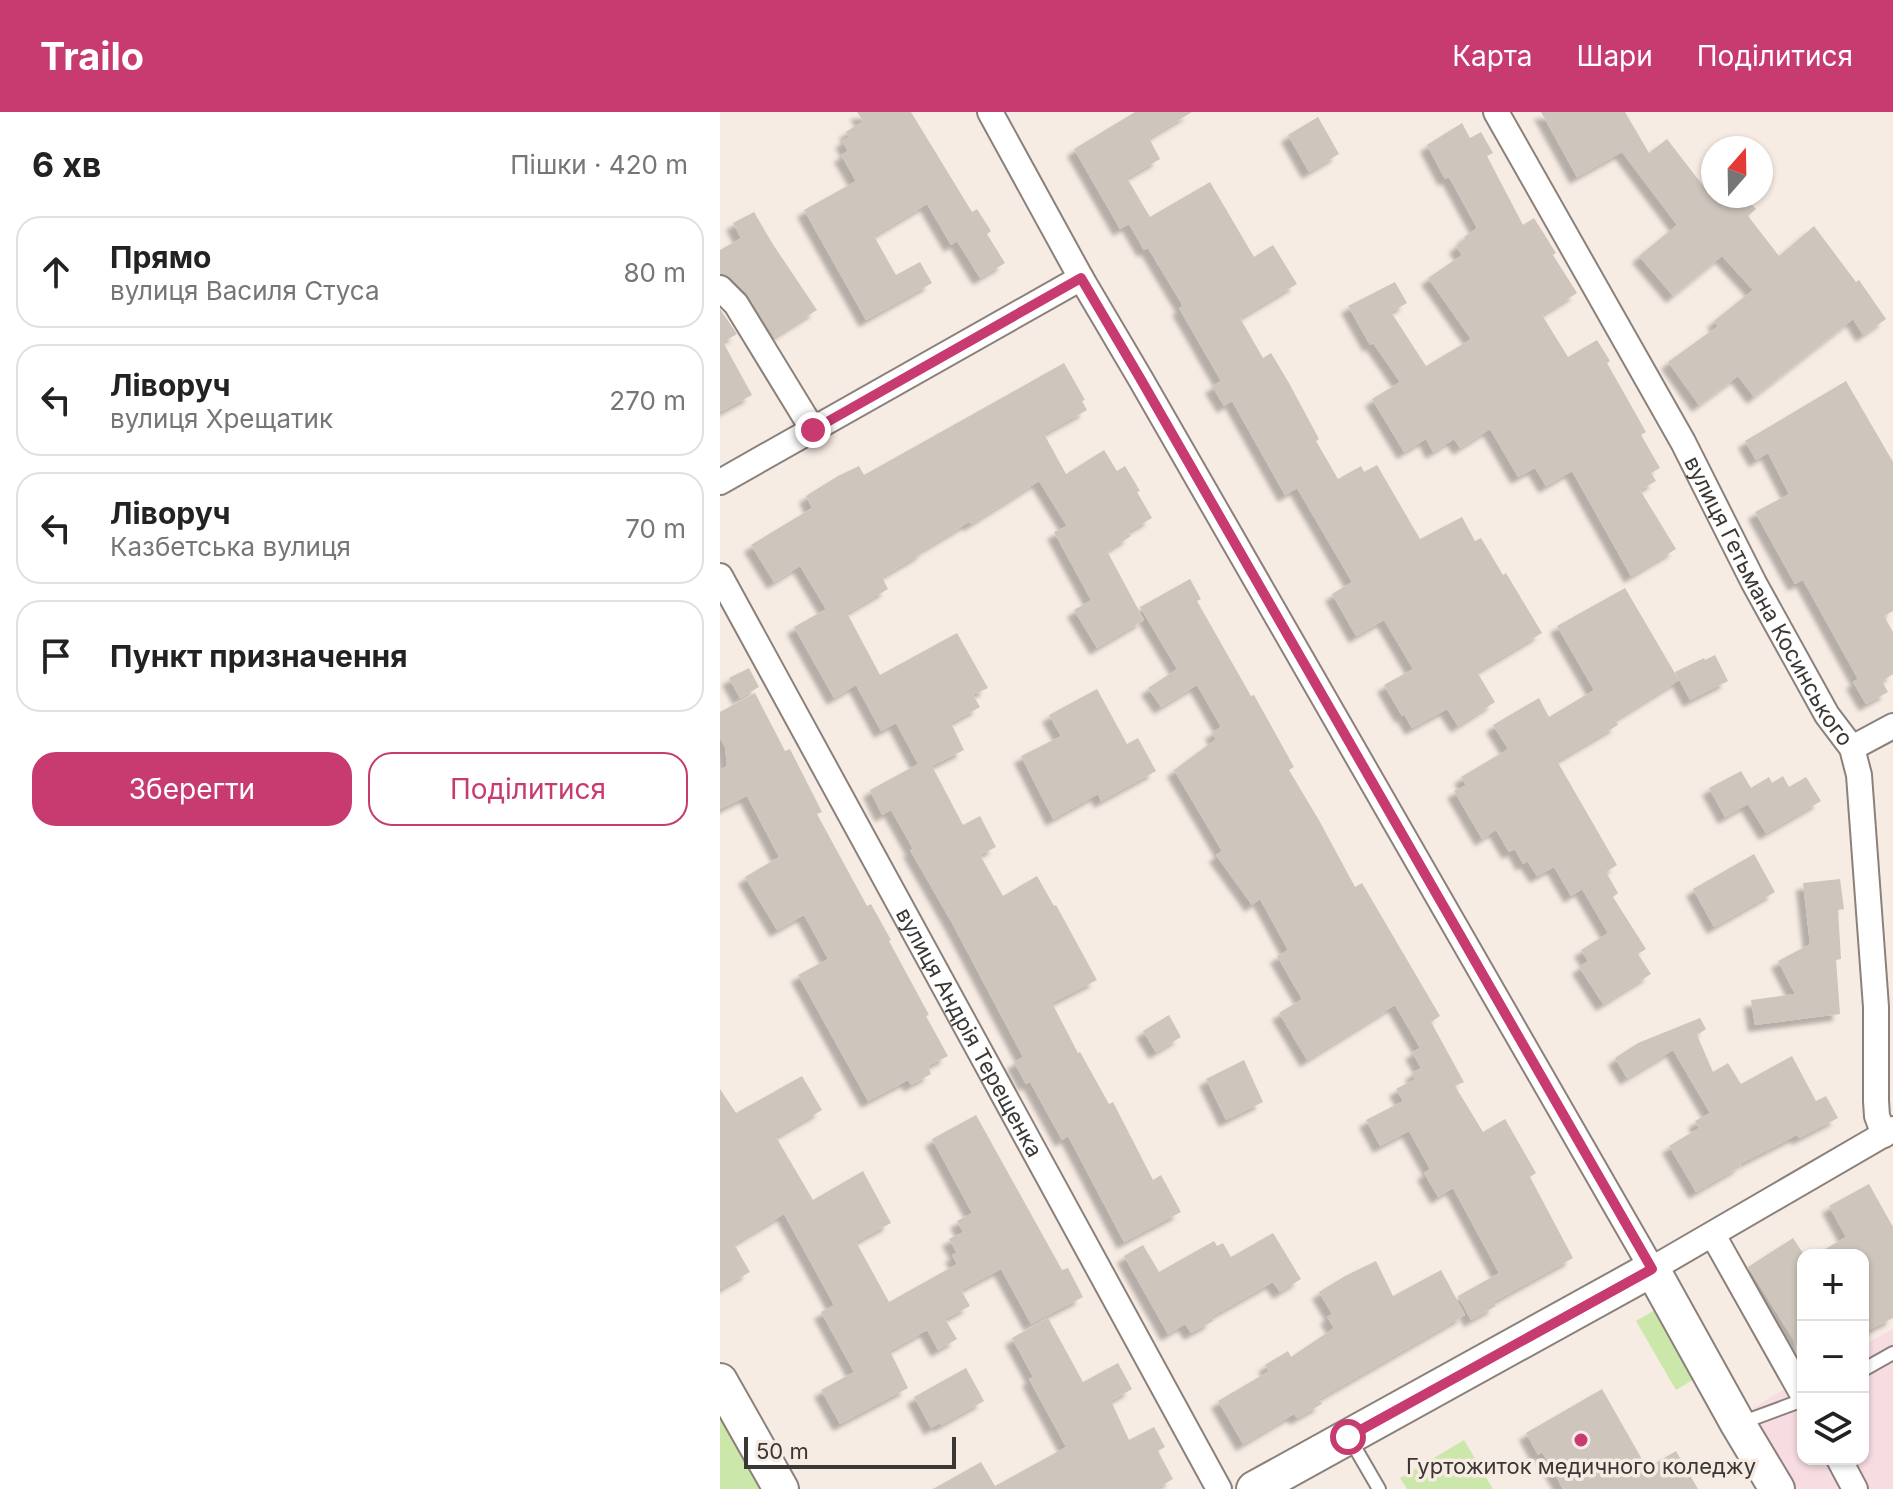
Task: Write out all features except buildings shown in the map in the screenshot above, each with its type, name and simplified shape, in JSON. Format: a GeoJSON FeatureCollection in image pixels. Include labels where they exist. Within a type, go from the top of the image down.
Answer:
{"type":"FeatureCollection","features":[{"type":"Feature","properties":{"kind":"street"},"geometry":{"type":"LineString","coordinates":[[990,112],[1081,278],[1777,1489]]}},
{"type":"Feature","properties":{"kind":"street","name":"вулиця Гетьмана Косинського"},"geometry":{"type":"LineString","coordinates":[[1496,112],[1683,442],[1754,583],[1827,715],[1852,748],[1859,775],[1876,1007],[1877,1116],[1889,1132]]}},
{"type":"Feature","properties":{"kind":"street"},"geometry":{"type":"LineString","coordinates":[[720,482],[1081,278]]}},
{"type":"Feature","properties":{"kind":"street"},"geometry":{"type":"LineString","coordinates":[[720,288],[736,304],[813,430]]}},
{"type":"Feature","properties":{"kind":"street","name":"вулиця Андрія Терещенка"},"geometry":{"type":"LineString","coordinates":[[720,576],[1219,1489]]}},
{"type":"Feature","properties":{"kind":"street"},"geometry":{"type":"LineString","coordinates":[[1852,748],[1893,726]]}},
{"type":"Feature","properties":{"kind":"street"},"geometry":{"type":"LineString","coordinates":[[1254,1489],[1713,1235],[1889,1132]]}},
{"type":"Feature","properties":{"kind":"street"},"geometry":{"type":"LineString","coordinates":[[1713,1235],[1800,1393]]}},
{"type":"Feature","properties":{"kind":"street"},"geometry":{"type":"LineString","coordinates":[[720,1381],[781,1489]]}},
{"type":"Feature","properties":{"kind":"street"},"geometry":{"type":"LineString","coordinates":[[1842,1465],[1855,1489]]}},
{"type":"Feature","properties":{"kind":"lane"},"geometry":{"type":"LineString","coordinates":[[1869,1367],[1893,1353]]}},
{"type":"Feature","properties":{"kind":"lane"},"geometry":{"type":"LineString","coordinates":[[1738,1424],[1797,1400]]}},
{"type":"Feature","properties":{"kind":"lane"},"geometry":{"type":"LineString","coordinates":[[1348,1437],[1379,1489]]}},
{"type":"Feature","properties":{"kind":"shaded area"},"geometry":{"type":"Polygon","coordinates":[[[1893,1329],[1893,1489],[1793,1489],[1747,1412],[1797,1381],[1797,1465],[1869,1465],[1869,1342],[1893,1329]]]}},
{"type":"Feature","properties":{"kind":"green space"},"geometry":{"type":"Polygon","coordinates":[[[1655,1310],[1696,1378],[1676,1390],[1636,1321],[1655,1310]]]}},
{"type":"Feature","properties":{"kind":"green space"},"geometry":{"type":"Polygon","coordinates":[[[720,1413],[763,1489],[720,1489],[720,1413]]]}},
{"type":"Feature","properties":{"kind":"green space"},"geometry":{"type":"Polygon","coordinates":[[[1464,1440],[1493,1489],[1407,1489],[1400,1478],[1464,1440]]]}},
{"type":"Feature","properties":{"kind":"place","name":"Гуртожиток медичного коледжу"},"geometry":{"type":"Point","coordinates":[1581,1440]}},
{"type":"Feature","properties":{"kind":"route"},"geometry":{"type":"LineString","coordinates":[[813,430],[1081,278],[1652,1269],[1348,1437]]}}]}
